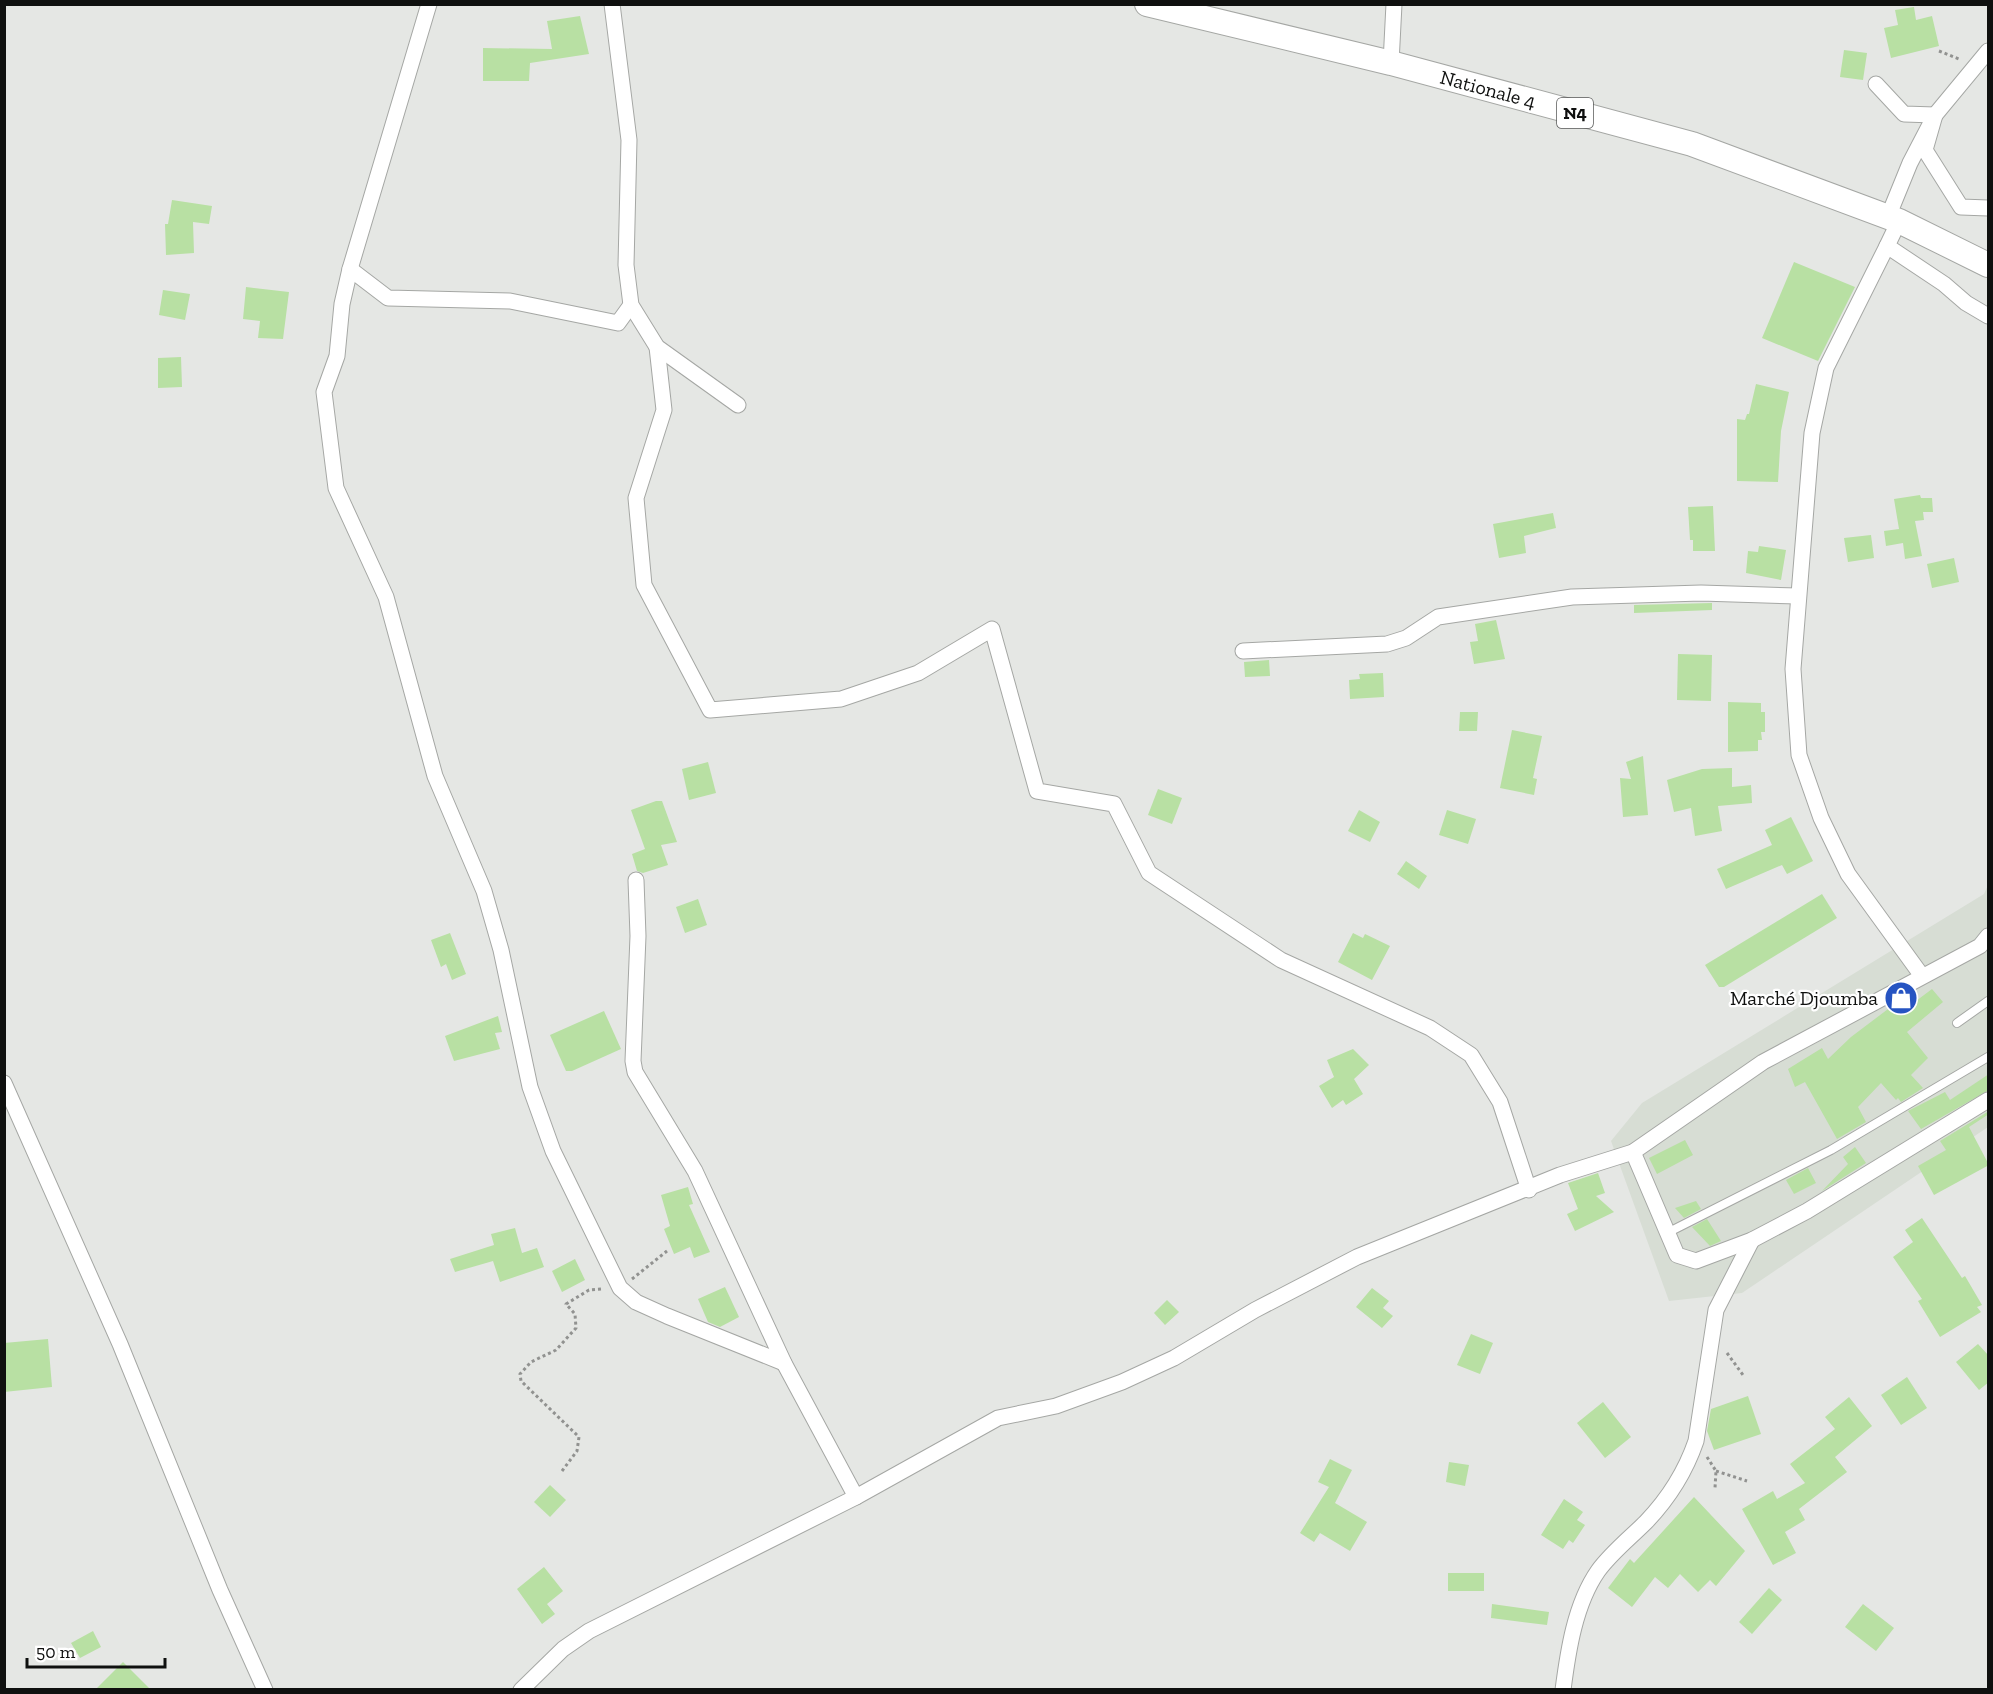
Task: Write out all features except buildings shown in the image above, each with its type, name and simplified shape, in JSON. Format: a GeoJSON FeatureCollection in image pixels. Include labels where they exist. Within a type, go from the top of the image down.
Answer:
{"type":"FeatureCollection","features":[{"type":"Feature","properties":{"kind":"highway","name":"Nationale 4"},"geometry":{"type":"LineString","coordinates":[[1147,4],[1391,63],[1692,144],[1893,219],[1989,265]]}},
{"type":"Feature","properties":{"kind":"street"},"geometry":{"type":"LineString","coordinates":[[429,4],[350,269],[342,304],[337,356],[324,393],[336,488],[386,597],[435,776],[484,891],[501,950],[530,1087],[553,1151],[620,1288],[636,1302],[784,1363]]}},
{"type":"Feature","properties":{"kind":"street"},"geometry":{"type":"LineString","coordinates":[[612,4],[629,140],[626,265],[631,305],[657,347],[738,405]]}},
{"type":"Feature","properties":{"kind":"street"},"geometry":{"type":"LineString","coordinates":[[1391,63],[1394,4]]}},
{"type":"Feature","properties":{"kind":"street"},"geometry":{"type":"LineString","coordinates":[[1922,976],[1848,874],[1821,818],[1799,755],[1793,669],[1798,596],[1812,433],[1826,368],[1887,246],[1910,163],[1935,115],[1989,51]]}},
{"type":"Feature","properties":{"kind":"street"},"geometry":{"type":"LineString","coordinates":[[1876,84],[1904,114],[1935,115]]}},
{"type":"Feature","properties":{"kind":"street"},"geometry":{"type":"LineString","coordinates":[[1935,115],[1925,150],[1961,207],[1989,208]]}},
{"type":"Feature","properties":{"kind":"street"},"geometry":{"type":"LineString","coordinates":[[1887,246],[1989,316]]}},
{"type":"Feature","properties":{"kind":"street"},"geometry":{"type":"LineString","coordinates":[[350,269],[388,298],[510,301],[618,323],[631,305]]}},
{"type":"Feature","properties":{"kind":"street"},"geometry":{"type":"LineString","coordinates":[[657,347],[664,410],[636,498],[644,585],[710,710],[841,699],[918,674],[992,629],[1037,791],[1114,804],[1149,873],[1281,960],[1430,1028],[1471,1055],[1500,1102],[1529,1190]]}},
{"type":"Feature","properties":{"kind":"street"},"geometry":{"type":"LineString","coordinates":[[1243,651],[1387,644],[1406,638],[1438,617],[1572,597],[1701,593],[1798,596]]}},
{"type":"Feature","properties":{"kind":"street"},"geometry":{"type":"LineString","coordinates":[[636,880],[638,936],[633,1061],[635,1072],[695,1171],[784,1363],[856,1497]]}},
{"type":"Feature","properties":{"kind":"street"},"geometry":{"type":"LineString","coordinates":[[521,1689],[563,1649],[589,1630],[856,1497],[998,1418],[1056,1406],[1122,1382],[1174,1358],[1255,1310],[1357,1257],[1588,1165],[1633,1152],[1764,1062],[1980,946],[1989,936]]}},
{"type":"Feature","properties":{"kind":"street"},"geometry":{"type":"LineString","coordinates":[[4,1083],[120,1344],[220,1590],[265,1689]]}},
{"type":"Feature","properties":{"kind":"street"},"geometry":{"type":"LineString","coordinates":[[1633,1152],[1677,1255],[1696,1262],[1752,1240],[1807,1211],[1989,1100]]}},
{"type":"Feature","properties":{"kind":"street"},"geometry":{"type":"LineString","coordinates":[[1563,1689],[1567,1658],[1587,1591],[1610,1557],[1672,1492],[1689,1461],[1696,1441],[1716,1310],[1752,1240]]}},
{"type":"Feature","properties":{"kind":"lane"},"geometry":{"type":"LineString","coordinates":[[1957,1023],[1989,1001]]}},
{"type":"Feature","properties":{"kind":"lane"},"geometry":{"type":"LineString","coordinates":[[1666,1233],[1831,1150],[1989,1057]]}},
{"type":"Feature","properties":{"kind":"path"},"geometry":{"type":"LineString","coordinates":[[1939,51],[1975,66]]}},
{"type":"Feature","properties":{"kind":"path"},"geometry":{"type":"LineString","coordinates":[[562,1471],[578,1451],[579,1437],[521,1381],[520,1374],[531,1362],[556,1350],[576,1328],[575,1314],[566,1304],[589,1290],[620,1288],[667,1251]]}},
{"type":"Feature","properties":{"kind":"path"},"geometry":{"type":"LineString","coordinates":[[1696,1441],[1716,1471],[1715,1488]]}},
{"type":"Feature","properties":{"kind":"path"},"geometry":{"type":"LineString","coordinates":[[1716,1471],[1748,1481]]}},
{"type":"Feature","properties":{"kind":"shaded area","name":"Marché Djoumba"},"geometry":{"type":"Polygon","coordinates":[[[1988,885],[1988,1127],[1742,1293],[1669,1301],[1611,1141],[1642,1103],[1984,894],[1988,885]]]}},
{"type":"Feature","properties":{"kind":"place","name":"Marché Djoumba"},"geometry":{"type":"Point","coordinates":[1901,998]}}]}
